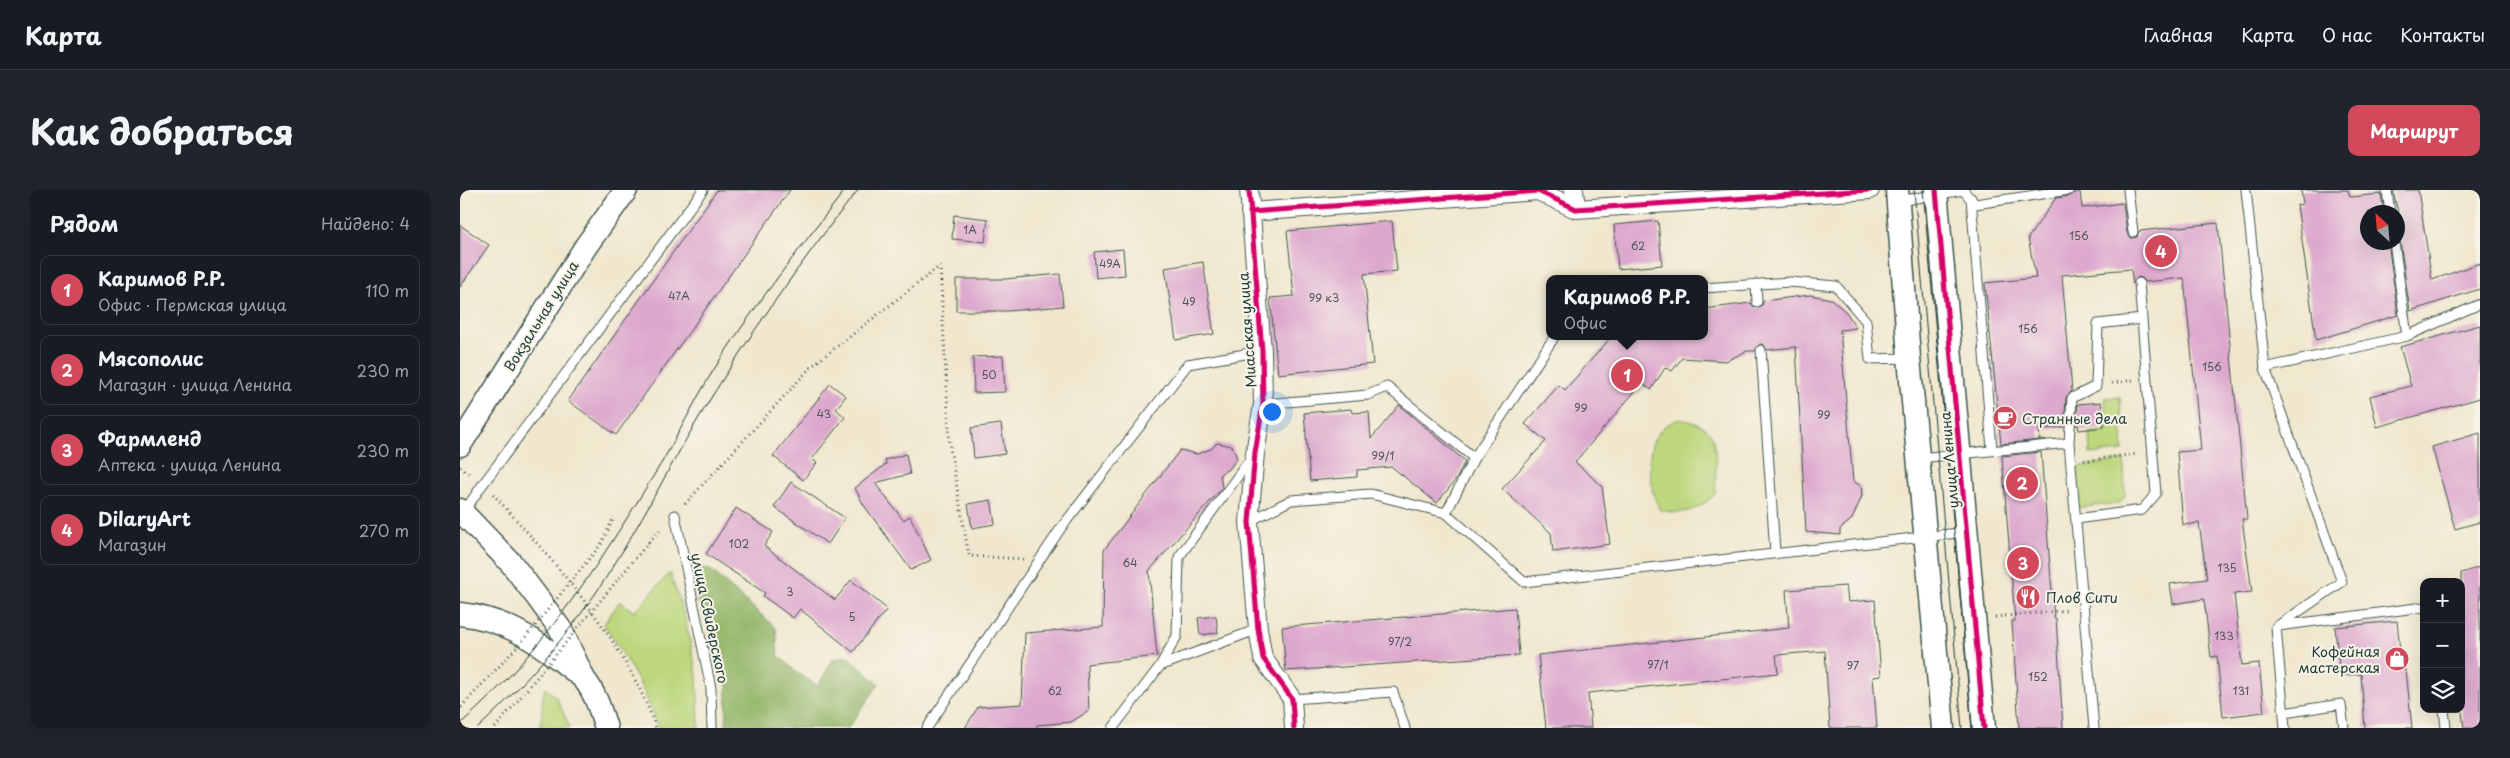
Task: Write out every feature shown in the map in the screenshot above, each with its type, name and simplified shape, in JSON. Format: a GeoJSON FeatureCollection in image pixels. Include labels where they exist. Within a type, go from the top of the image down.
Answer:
{"type":"FeatureCollection","features":[{"type":"Feature","properties":{"kind":"street","name":"Вокзальная улица"},"geometry":{"type":"LineString","coordinates":[[460,445],[586,246],[626,190]]}},
{"type":"Feature","properties":{"kind":"street","name":"Миасская улица"},"geometry":{"type":"LineString","coordinates":[[1248,190],[1262,351],[1263,404],[1255,453],[1249,522],[1258,629],[1263,658],[1292,699]]}},
{"type":"Feature","properties":{"kind":"street"},"geometry":{"type":"LineString","coordinates":[[1574,190],[1576,210]]}},
{"type":"Feature","properties":{"kind":"street"},"geometry":{"type":"LineString","coordinates":[[1250,212],[1538,191],[1576,210],[1870,190]]}},
{"type":"Feature","properties":{"kind":"street","name":"улица Ленина"},"geometry":{"type":"LineString","coordinates":[[1937,192],[1984,728]]}},
{"type":"Feature","properties":{"kind":"street"},"geometry":{"type":"LineString","coordinates":[[1897,195],[1909,358],[1943,728]]}},
{"type":"Feature","properties":{"kind":"street"},"geometry":{"type":"LineString","coordinates":[[462,512],[511,563],[561,630],[600,709],[606,728]]}},
{"type":"Feature","properties":{"kind":"street"},"geometry":{"type":"LineString","coordinates":[[460,614],[484,616],[508,626],[544,647],[584,679]]}},
{"type":"Feature","properties":{"kind":"street"},"geometry":{"type":"LineString","coordinates":[[1292,699],[1294,728]]}},
{"type":"Feature","properties":{"kind":"lane"},"geometry":{"type":"LineString","coordinates":[[462,512],[703,190]]}},
{"type":"Feature","properties":{"kind":"lane"},"geometry":{"type":"LineString","coordinates":[[1897,195],[1963,190],[1975,204],[2069,190]]}},
{"type":"Feature","properties":{"kind":"lane"},"geometry":{"type":"LineString","coordinates":[[2128,190],[2133,232]]}},
{"type":"Feature","properties":{"kind":"lane"},"geometry":{"type":"LineString","coordinates":[[2246,190],[2265,368],[2342,582],[2276,627]]}},
{"type":"Feature","properties":{"kind":"lane"},"geometry":{"type":"LineString","coordinates":[[2387,191],[2389,205]]}},
{"type":"Feature","properties":{"kind":"lane"},"geometry":{"type":"LineString","coordinates":[[1970,198],[1992,449]]}},
{"type":"Feature","properties":{"kind":"lane"},"geometry":{"type":"LineString","coordinates":[[2395,250],[2407,336]]}},
{"type":"Feature","properties":{"kind":"lane"},"geometry":{"type":"LineString","coordinates":[[1708,288],[1790,282],[1836,286],[1866,321],[1870,359],[1909,358]]}},
{"type":"Feature","properties":{"kind":"lane"},"geometry":{"type":"LineString","coordinates":[[2076,519],[2142,510],[2156,494],[2139,283]]}},
{"type":"Feature","properties":{"kind":"lane"},"geometry":{"type":"LineString","coordinates":[[1756,284],[1757,302]]}},
{"type":"Feature","properties":{"kind":"lane"},"geometry":{"type":"LineString","coordinates":[[2265,368],[2407,336],[2480,304]]}},
{"type":"Feature","properties":{"kind":"lane"},"geometry":{"type":"LineString","coordinates":[[2094,728],[2069,443],[2072,398],[2096,386],[2098,324],[2142,319]]}},
{"type":"Feature","properties":{"kind":"lane"},"geometry":{"type":"LineString","coordinates":[[1446,513],[1474,458],[1552,340]]}},
{"type":"Feature","properties":{"kind":"lane"},"geometry":{"type":"LineString","coordinates":[[1761,350],[1775,552]]}},
{"type":"Feature","properties":{"kind":"lane"},"geometry":{"type":"LineString","coordinates":[[927,728],[1061,528],[1188,364],[1262,351]]}},
{"type":"Feature","properties":{"kind":"lane"},"geometry":{"type":"LineString","coordinates":[[1263,404],[1368,395],[1387,387],[1474,458]]}},
{"type":"Feature","properties":{"kind":"lane"},"geometry":{"type":"LineString","coordinates":[[1918,458],[1960,452],[2069,443]]}},
{"type":"Feature","properties":{"kind":"lane"},"geometry":{"type":"LineString","coordinates":[[1113,728],[1160,666],[1178,636],[1179,557],[1255,453]]}},
{"type":"Feature","properties":{"kind":"lane"},"geometry":{"type":"LineString","coordinates":[[1249,522],[1291,500],[1372,494],[1446,513],[1524,582],[1775,552],[1925,538],[1967,532]]}},
{"type":"Feature","properties":{"kind":"lane","name":"улица Свидерского"},"geometry":{"type":"LineString","coordinates":[[675,515],[711,688],[712,728]]}},
{"type":"Feature","properties":{"kind":"lane"},"geometry":{"type":"LineString","coordinates":[[2276,627],[2420,608]]}},
{"type":"Feature","properties":{"kind":"lane"},"geometry":{"type":"LineString","coordinates":[[2276,627],[2285,728]]}},
{"type":"Feature","properties":{"kind":"lane"},"geometry":{"type":"LineString","coordinates":[[1160,666],[1258,629]]}},
{"type":"Feature","properties":{"kind":"lane"},"geometry":{"type":"LineString","coordinates":[[1292,699],[1393,692],[1404,728]]}},
{"type":"Feature","properties":{"kind":"lane"},"geometry":{"type":"LineString","coordinates":[[2284,713],[2342,704],[2344,728]]}},
{"type":"Feature","properties":{"kind":"lane"},"geometry":{"type":"LineString","coordinates":[[2444,713],[2446,728]]}},
{"type":"Feature","properties":{"kind":"path"},"geometry":{"type":"LineString","coordinates":[[495,728],[648,542],[812,366],[940,266],[950,448],[969,556],[1039,560]]}},
{"type":"Feature","properties":{"kind":"path"},"geometry":{"type":"LineString","coordinates":[[2096,386],[2148,377]]}},
{"type":"Feature","properties":{"kind":"path"},"geometry":{"type":"LineString","coordinates":[[2071,463],[2153,452]]}},
{"type":"Feature","properties":{"kind":"path"},"geometry":{"type":"LineString","coordinates":[[460,467],[483,484],[567,578],[605,632],[645,697],[656,728]]}},
{"type":"Feature","properties":{"kind":"path"},"geometry":{"type":"LineString","coordinates":[[461,708],[520,644],[596,550],[614,517]]}},
{"type":"Feature","properties":{"kind":"path"},"geometry":{"type":"LineString","coordinates":[[1992,618],[2084,608]]}},
{"type":"Feature","properties":{"kind":"green space"},"geometry":{"type":"Polygon","coordinates":[[[2120,397],[2123,451],[2090,454],[2089,433],[2106,431],[2105,398],[2120,397]]]}},
{"type":"Feature","properties":{"kind":"green space"},"geometry":{"type":"Polygon","coordinates":[[[1678,419],[1700,425],[1710,433],[1713,438],[1716,462],[1715,494],[1696,508],[1682,512],[1659,509],[1650,478],[1650,455],[1657,435],[1666,426],[1678,419]]]}},
{"type":"Feature","properties":{"kind":"green space"},"geometry":{"type":"Polygon","coordinates":[[[2124,460],[2125,497],[2119,503],[2077,508],[2075,467],[2124,460]]]}},
{"type":"Feature","properties":{"kind":"green space"},"geometry":{"type":"Polygon","coordinates":[[[697,565],[712,571],[776,628],[778,655],[797,673],[818,686],[833,659],[847,656],[879,684],[848,728],[726,728],[727,688],[720,650],[695,594],[692,572],[697,565]]]}},
{"type":"Feature","properties":{"kind":"green space"},"geometry":{"type":"Polygon","coordinates":[[[670,573],[685,618],[697,675],[699,728],[659,728],[642,687],[604,624],[620,601],[634,612],[670,573]]]}},
{"type":"Feature","properties":{"kind":"green space"},"geometry":{"type":"Polygon","coordinates":[[[545,688],[557,698],[570,728],[539,728],[545,688]]]}},
{"type":"Feature","properties":{"kind":"building"},"geometry":{"type":"Polygon","coordinates":[[[717,190],[790,190],[616,435],[568,401],[717,190]]]}},
{"type":"Feature","properties":{"kind":"building"},"geometry":{"type":"Polygon","coordinates":[[[2301,190],[2348,190],[2350,197],[2381,194],[2383,205],[2360,205],[2360,250],[2389,250],[2398,315],[2316,340],[2297,205],[2303,204],[2301,190]]]}},
{"type":"Feature","properties":{"kind":"building"},"geometry":{"type":"Polygon","coordinates":[[[2418,190],[2432,280],[2480,263],[2480,289],[2410,311],[2401,250],[2405,250],[2405,205],[2396,205],[2393,191],[2418,190]]]}},
{"type":"Feature","properties":{"kind":"building"},"geometry":{"type":"Polygon","coordinates":[[[2075,192],[2080,192],[2082,208],[2123,203],[2127,233],[2131,238],[2137,237],[2139,231],[2218,223],[2247,519],[2242,519],[2252,592],[2234,594],[2242,665],[2259,663],[2264,712],[2223,717],[2217,656],[2211,657],[2204,599],[2173,604],[2170,584],[2207,579],[2199,523],[2183,525],[2177,452],[2201,450],[2184,278],[2145,282],[2142,278],[2138,277],[2133,284],[2131,269],[2062,275],[2072,391],[2066,397],[2064,427],[2039,429],[2040,440],[2001,444],[1985,283],[2036,278],[2028,238],[2056,198],[2070,196],[2075,192]]]}},
{"type":"Feature","properties":{"kind":"building"},"geometry":{"type":"Polygon","coordinates":[[[954,215],[988,219],[985,242],[952,239],[954,215]]]}},
{"type":"Feature","properties":{"kind":"building"},"geometry":{"type":"Polygon","coordinates":[[[1392,221],[1397,271],[1364,274],[1373,364],[1278,374],[1270,298],[1294,296],[1287,231],[1392,221]]]}},
{"type":"Feature","properties":{"kind":"building"},"geometry":{"type":"Polygon","coordinates":[[[1658,221],[1662,265],[1618,269],[1614,225],[1658,221]]]}},
{"type":"Feature","properties":{"kind":"building"},"geometry":{"type":"Polygon","coordinates":[[[460,225],[489,245],[460,287],[460,225]]]}},
{"type":"Feature","properties":{"kind":"building"},"geometry":{"type":"Polygon","coordinates":[[[1123,249],[1125,275],[1096,278],[1094,252],[1123,249]]]}},
{"type":"Feature","properties":{"kind":"building"},"geometry":{"type":"Polygon","coordinates":[[[1203,262],[1214,334],[1176,340],[1165,268],[1203,262]]]}},
{"type":"Feature","properties":{"kind":"building"},"geometry":{"type":"Polygon","coordinates":[[[1060,274],[1063,306],[1008,311],[956,311],[956,279],[1005,279],[1060,274]]]}},
{"type":"Feature","properties":{"kind":"building"},"geometry":{"type":"Polygon","coordinates":[[[1810,295],[1831,299],[1847,313],[1856,328],[1840,330],[1853,481],[1861,486],[1862,496],[1852,519],[1840,529],[1840,535],[1806,532],[1796,347],[1767,350],[1764,345],[1760,344],[1755,351],[1747,351],[1726,361],[1682,358],[1672,371],[1665,368],[1651,390],[1642,383],[1575,462],[1602,486],[1610,544],[1553,552],[1551,533],[1502,489],[1546,441],[1525,424],[1559,385],[1565,390],[1609,340],[1708,340],[1708,308],[1751,303],[1754,307],[1758,308],[1762,305],[1763,301],[1810,295]]]}},
{"type":"Feature","properties":{"kind":"building"},"geometry":{"type":"Polygon","coordinates":[[[2480,325],[2480,398],[2377,427],[2370,396],[2411,386],[2400,347],[2480,325]]]}},
{"type":"Feature","properties":{"kind":"building"},"geometry":{"type":"Polygon","coordinates":[[[1003,356],[1005,392],[974,393],[973,357],[1003,356]]]}},
{"type":"Feature","properties":{"kind":"building"},"geometry":{"type":"Polygon","coordinates":[[[830,384],[846,396],[836,409],[845,417],[812,459],[817,463],[803,480],[773,456],[830,384]]]}},
{"type":"Feature","properties":{"kind":"building"},"geometry":{"type":"Polygon","coordinates":[[[2101,402],[2104,427],[2079,430],[2078,425],[2076,425],[2078,404],[2101,402]]]}},
{"type":"Feature","properties":{"kind":"building"},"geometry":{"type":"Polygon","coordinates":[[[1399,405],[1465,461],[1457,478],[1437,503],[1392,467],[1357,470],[1357,477],[1310,481],[1304,413],[1351,409],[1352,413],[1369,412],[1371,439],[1399,405]]]}},
{"type":"Feature","properties":{"kind":"building"},"geometry":{"type":"Polygon","coordinates":[[[1001,424],[1005,454],[974,458],[971,428],[1001,424]]]}},
{"type":"Feature","properties":{"kind":"building"},"geometry":{"type":"Polygon","coordinates":[[[2480,433],[2480,522],[2455,529],[2432,447],[2480,433]]]}},
{"type":"Feature","properties":{"kind":"building"},"geometry":{"type":"Polygon","coordinates":[[[1217,443],[1232,446],[1237,458],[1230,468],[1220,474],[1222,488],[1149,571],[1157,656],[1087,664],[1089,711],[1071,722],[1037,725],[1037,728],[965,728],[978,707],[1022,704],[1025,633],[1103,627],[1104,550],[1180,450],[1197,454],[1211,449],[1217,443]]]}},
{"type":"Feature","properties":{"kind":"building"},"geometry":{"type":"Polygon","coordinates":[[[2041,452],[2054,618],[2056,618],[2063,728],[2019,728],[2012,621],[2015,621],[2002,456],[2041,452]]]}},
{"type":"Feature","properties":{"kind":"building"},"geometry":{"type":"Polygon","coordinates":[[[906,454],[910,474],[875,483],[903,520],[910,516],[931,560],[911,570],[863,504],[855,488],[886,464],[885,460],[906,454]]]}},
{"type":"Feature","properties":{"kind":"building"},"geometry":{"type":"Polygon","coordinates":[[[791,482],[845,518],[828,544],[774,507],[791,482]]]}},
{"type":"Feature","properties":{"kind":"building"},"geometry":{"type":"Polygon","coordinates":[[[991,500],[995,524],[972,528],[968,504],[991,500]]]}},
{"type":"Feature","properties":{"kind":"building"},"geometry":{"type":"Polygon","coordinates":[[[736,508],[773,532],[764,546],[835,600],[851,580],[887,609],[853,652],[800,609],[793,618],[763,596],[765,593],[706,554],[736,508]]]}},
{"type":"Feature","properties":{"kind":"building"},"geometry":{"type":"Polygon","coordinates":[[[2480,567],[2480,728],[2464,728],[2462,713],[2465,713],[2465,578],[2461,578],[2461,573],[2480,567]]]}},
{"type":"Feature","properties":{"kind":"building"},"geometry":{"type":"Polygon","coordinates":[[[1846,586],[1848,602],[1875,600],[1881,676],[1873,677],[1877,728],[1830,728],[1825,651],[1776,655],[1778,673],[1588,693],[1591,728],[1546,728],[1538,655],[1789,628],[1786,590],[1846,586]]]}},
{"type":"Feature","properties":{"kind":"building"},"geometry":{"type":"Polygon","coordinates":[[[1515,608],[1519,655],[1286,671],[1282,627],[1515,608]]]}},
{"type":"Feature","properties":{"kind":"building"},"geometry":{"type":"Polygon","coordinates":[[[1216,616],[1218,633],[1200,635],[1198,618],[1216,616]]]}},
{"type":"Feature","properties":{"kind":"building"},"geometry":{"type":"Polygon","coordinates":[[[2397,621],[2402,670],[2406,670],[2412,728],[2365,728],[2361,674],[2340,676],[2335,627],[2397,621]]]}},
{"type":"Feature","properties":{"kind":"tram line"},"geometry":{"type":"LineString","coordinates":[[460,724],[491,696],[519,665],[571,601],[618,532],[662,462],[723,354],[845,190]]}},
{"type":"Feature","properties":{"kind":"tram line"},"geometry":{"type":"LineString","coordinates":[[478,728],[547,656],[579,617],[619,557],[698,419],[735,360],[774,302],[858,190]]}},
{"type":"Feature","properties":{"kind":"tram line"},"geometry":{"type":"LineString","coordinates":[[1914,190],[1962,728]]}},
{"type":"Feature","properties":{"kind":"tram line"},"geometry":{"type":"LineString","coordinates":[[1923,190],[1972,728]]}},
{"type":"Feature","properties":{"kind":"cycle path"},"geometry":{"type":"LineString","coordinates":[[1249,190],[1262,351],[1263,404],[1255,453],[1249,522],[1258,629],[1263,658],[1292,699],[1294,728]]}},
{"type":"Feature","properties":{"kind":"cycle path"},"geometry":{"type":"LineString","coordinates":[[1250,212],[1538,191],[1576,209],[1870,190]]}},
{"type":"Feature","properties":{"kind":"cycle path"},"geometry":{"type":"LineString","coordinates":[[1936,190],[1984,728]]}},
{"type":"Feature","properties":{"kind":"place","name":"DilaryArt"},"geometry":{"type":"Point","coordinates":[2161,251]}},
{"type":"Feature","properties":{"kind":"place","name":"Каримов Р.Р."},"geometry":{"type":"Point","coordinates":[1627,375]}},
{"type":"Feature","properties":{"kind":"place","name":"Странные дела"},"geometry":{"type":"Point","coordinates":[2005,418]}},
{"type":"Feature","properties":{"kind":"place","name":"Мясополис"},"geometry":{"type":"Point","coordinates":[2022,483]}},
{"type":"Feature","properties":{"kind":"place","name":"Фармленд"},"geometry":{"type":"Point","coordinates":[2023,563]}},
{"type":"Feature","properties":{"kind":"place","name":"Плов Сити"},"geometry":{"type":"Point","coordinates":[2028,597]}},
{"type":"Feature","properties":{"kind":"place","name":"Кофейная мастерская"},"geometry":{"type":"Point","coordinates":[2397,659]}}]}
